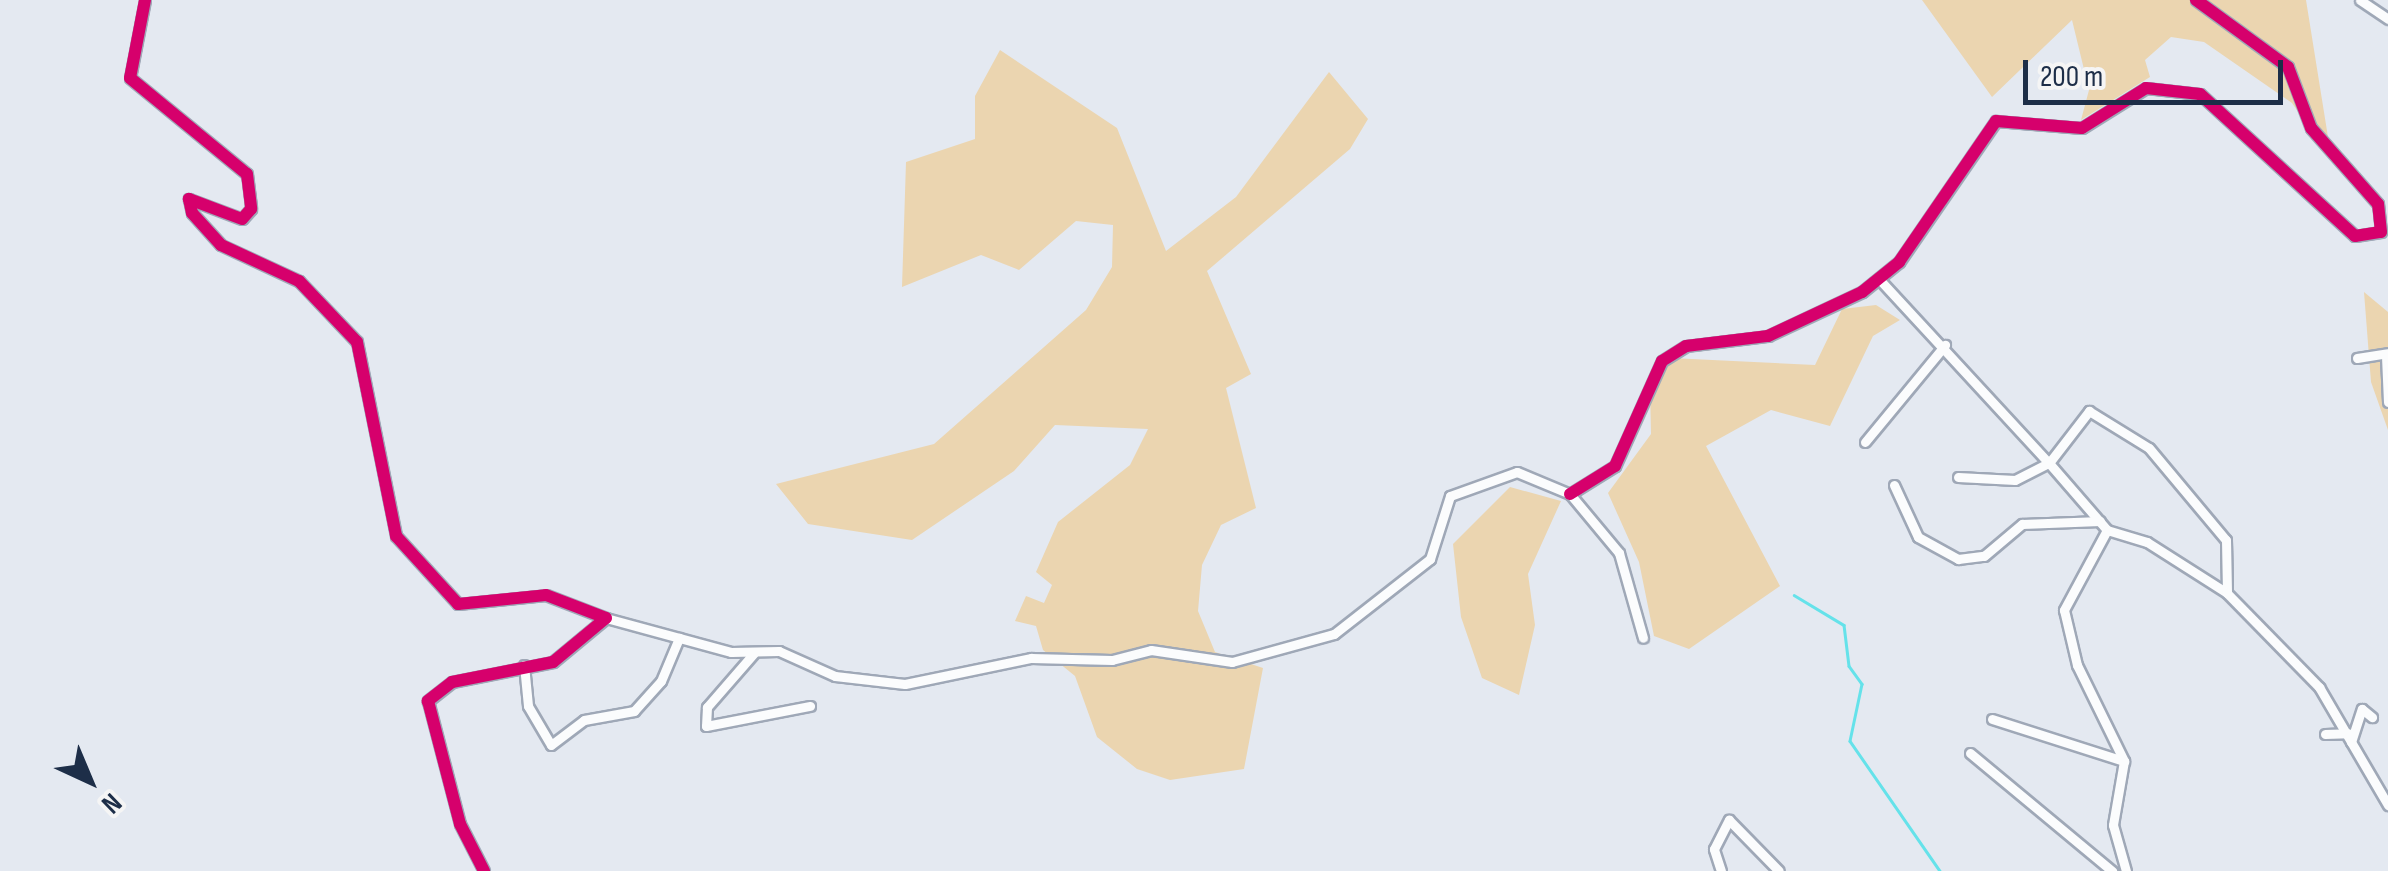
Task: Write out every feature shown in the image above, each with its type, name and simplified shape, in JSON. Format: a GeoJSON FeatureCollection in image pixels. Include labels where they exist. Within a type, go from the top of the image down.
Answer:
{"type":"FeatureCollection","features":[{"type":"Feature","properties":{"kind":"street"},"geometry":{"type":"LineString","coordinates":[[145,0],[130,78],[248,174],[252,210],[242,218],[189,199],[192,213],[221,245],[288,272],[358,342],[396,536],[458,604],[546,596],[679,638],[754,654],[779,650],[823,673],[905,684],[1030,658],[1112,660],[1151,650],[1232,662],[1350,622],[1430,559],[1450,496],[1517,472],[1570,494],[1619,553],[1643,638]]}},
{"type":"Feature","properties":{"kind":"street"},"geometry":{"type":"LineString","coordinates":[[1570,494],[1615,466],[1662,361],[1686,346],[1768,336],[1879,279],[1936,218],[1996,120],[2082,128],[2146,88],[2200,94],[2354,236],[2384,235],[2378,204],[2312,128],[2288,67],[2196,0]]}},
{"type":"Feature","properties":{"kind":"street"},"geometry":{"type":"LineString","coordinates":[[2360,0],[2388,19]]}},
{"type":"Feature","properties":{"kind":"street"},"geometry":{"type":"LineString","coordinates":[[1879,279],[1945,346],[2104,525]]}},
{"type":"Feature","properties":{"kind":"street"},"geometry":{"type":"LineString","coordinates":[[1865,442],[1945,346]]}},
{"type":"Feature","properties":{"kind":"street"},"geometry":{"type":"LineString","coordinates":[[2357,358],[2387,354],[2388,402]]}},
{"type":"Feature","properties":{"kind":"street"},"geometry":{"type":"LineString","coordinates":[[1958,476],[2015,480],[2049,463],[2088,411],[2149,448],[2226,540],[2227,593]]}},
{"type":"Feature","properties":{"kind":"street"},"geometry":{"type":"LineString","coordinates":[[1894,485],[1918,537],[1958,559],[1984,556],[2022,524],[2104,525],[2147,542],[2227,593],[2319,688],[2388,804]]}},
{"type":"Feature","properties":{"kind":"street"},"geometry":{"type":"LineString","coordinates":[[2104,525],[2064,610],[2077,665],[2124,761],[2114,824],[2126,871]]}},
{"type":"Feature","properties":{"kind":"street"},"geometry":{"type":"LineString","coordinates":[[484,871],[426,710],[452,682],[553,662],[606,618]]}},
{"type":"Feature","properties":{"kind":"street"},"geometry":{"type":"LineString","coordinates":[[524,665],[528,706],[550,745],[584,720],[634,711],[661,681],[679,638]]}},
{"type":"Feature","properties":{"kind":"street"},"geometry":{"type":"LineString","coordinates":[[754,654],[707,707],[706,726],[810,706]]}},
{"type":"Feature","properties":{"kind":"street"},"geometry":{"type":"LineString","coordinates":[[2350,737],[2362,710],[2372,717]]}},
{"type":"Feature","properties":{"kind":"street"},"geometry":{"type":"LineString","coordinates":[[1992,719],[2124,761]]}},
{"type":"Feature","properties":{"kind":"street"},"geometry":{"type":"LineString","coordinates":[[2325,734],[2350,737]]}},
{"type":"Feature","properties":{"kind":"street"},"geometry":{"type":"LineString","coordinates":[[1970,753],[2112,871]]}},
{"type":"Feature","properties":{"kind":"street"},"geometry":{"type":"LineString","coordinates":[[1722,871],[1714,848],[1729,820],[1780,871]]}},
{"type":"Feature","properties":{"kind":"shaded area"},"geometry":{"type":"Polygon","coordinates":[[[1922,0],[2306,0],[2332,162],[2292,103],[2204,42],[2171,37],[2145,60],[2150,77],[2081,120],[2089,90],[2072,20],[1992,97],[1922,0]]]}},
{"type":"Feature","properties":{"kind":"shaded area"},"geometry":{"type":"Polygon","coordinates":[[[1000,50],[1117,128],[1166,251],[1236,197],[1329,72],[1368,119],[1350,149],[1207,271],[1251,374],[1226,388],[1256,508],[1221,525],[1202,565],[1198,611],[1215,652],[1263,668],[1244,769],[1170,780],[1137,769],[1097,737],[1075,676],[1043,650],[1036,626],[1015,621],[1026,596],[1044,603],[1052,585],[1036,572],[1058,522],[1130,465],[1148,429],[1055,425],[1014,471],[912,540],[808,524],[776,484],[934,444],[1086,310],[1112,267],[1113,225],[1076,221],[1019,270],[981,255],[902,287],[906,162],[975,139],[975,96],[1000,50]]]}},
{"type":"Feature","properties":{"kind":"shaded area"},"geometry":{"type":"Polygon","coordinates":[[[2364,292],[2388,312],[2388,430],[2371,382],[2364,292]]]}},
{"type":"Feature","properties":{"kind":"shaded area"},"geometry":{"type":"Polygon","coordinates":[[[1876,305],[1900,320],[1873,336],[1830,426],[1771,410],[1706,446],[1780,586],[1689,649],[1654,636],[1639,562],[1608,493],[1651,434],[1650,389],[1671,358],[1815,365],[1842,309],[1876,305]]]}},
{"type":"Feature","properties":{"kind":"shaded area"},"geometry":{"type":"Polygon","coordinates":[[[1510,487],[1561,501],[1528,574],[1535,625],[1519,695],[1482,678],[1461,617],[1453,544],[1510,487]]]}},
{"type":"Feature","properties":{"kind":"waterway"},"geometry":{"type":"LineString","coordinates":[[1794,595],[1844,625],[1849,666],[1862,684],[1850,741],[1940,871]]}},
{"type":"Feature","properties":{"kind":"cycle path"},"geometry":{"type":"LineString","coordinates":[[145,0],[130,78],[247,174],[251,209],[242,219],[189,199],[192,213],[221,245],[299,281],[357,342],[396,536],[458,604],[546,595],[606,618],[553,662],[452,682],[428,701],[460,824],[484,871]]}},
{"type":"Feature","properties":{"kind":"cycle path"},"geometry":{"type":"LineString","coordinates":[[1570,494],[1615,466],[1662,361],[1686,346],[1768,336],[1862,292],[1899,262],[1996,121],[2082,128],[2146,88],[2200,94],[2355,236],[2381,232],[2378,204],[2311,128],[2288,67],[2196,0]]}}]}
